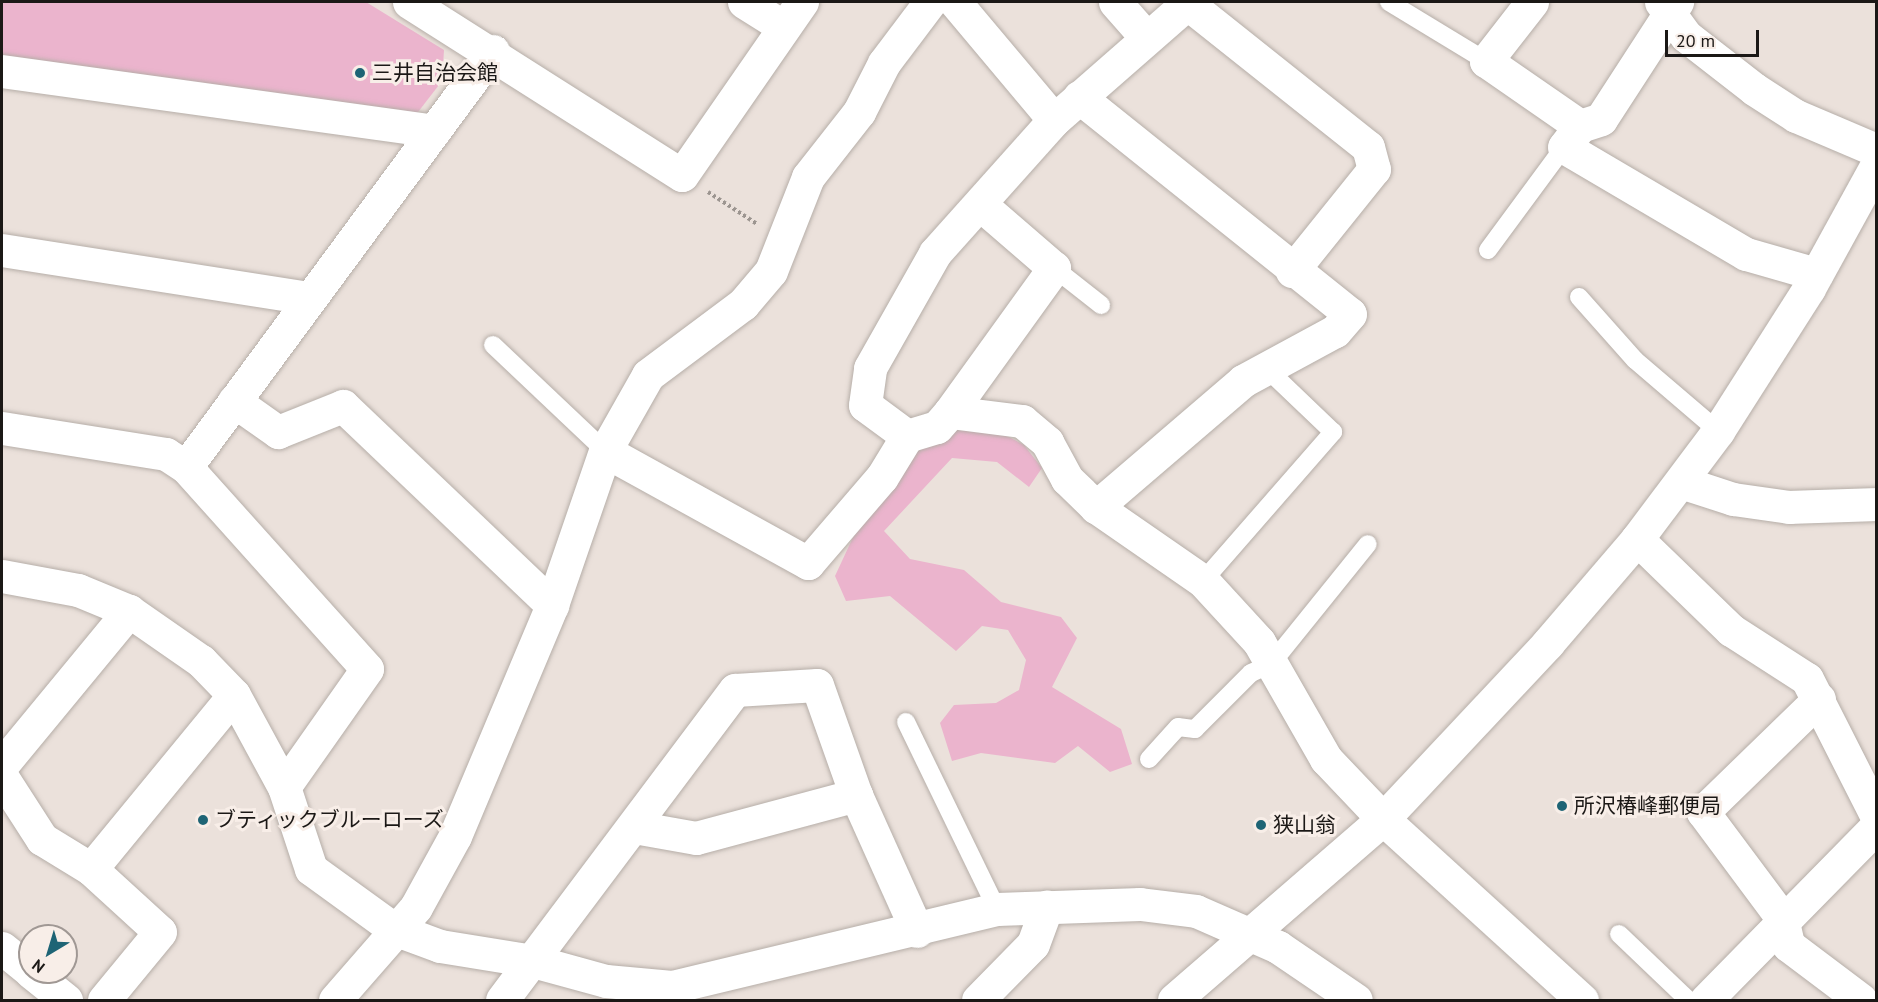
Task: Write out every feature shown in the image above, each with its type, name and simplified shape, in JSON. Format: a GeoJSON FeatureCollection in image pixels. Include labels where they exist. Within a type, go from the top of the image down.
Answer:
{"type":"FeatureCollection","features":[{"type":"Feature","properties":{"kind":"street"},"geometry":{"type":"LineString","coordinates":[[409,2],[493,51],[682,175],[793,14],[744,2]]}},
{"type":"Feature","properties":{"kind":"street"},"geometry":{"type":"LineString","coordinates":[[335,1000],[394,928],[416,907],[455,836],[552,605],[605,451],[648,375],[743,304],[771,271],[784,243],[808,177],[859,112],[884,63],[930,2]]}},
{"type":"Feature","properties":{"kind":"street"},"geometry":{"type":"LineString","coordinates":[[955,2],[1054,120]]}},
{"type":"Feature","properties":{"kind":"street"},"geometry":{"type":"LineString","coordinates":[[1115,2],[1145,36]]}},
{"type":"Feature","properties":{"kind":"street"},"geometry":{"type":"LineString","coordinates":[[907,436],[865,405],[870,368],[935,253],[981,205],[1054,120],[1145,36],[1188,2],[1368,147],[1374,169],[1292,271]]}},
{"type":"Feature","properties":{"kind":"street"},"geometry":{"type":"LineString","coordinates":[[1532,2],[1486,61],[1572,136],[1746,254],[1816,274]]}},
{"type":"Feature","properties":{"kind":"street"},"geometry":{"type":"LineString","coordinates":[[1572,136],[1601,118],[1670,6]]}},
{"type":"Feature","properties":{"kind":"street"},"geometry":{"type":"LineString","coordinates":[[1670,6],[1686,36],[1754,89],[1796,116],[1876,150]]}},
{"type":"Feature","properties":{"kind":"street"},"geometry":{"type":"LineString","coordinates":[[186,467],[308,298],[493,51]]}},
{"type":"Feature","properties":{"kind":"street"},"geometry":{"type":"LineString","coordinates":[[2,71],[434,131]]}},
{"type":"Feature","properties":{"kind":"street"},"geometry":{"type":"LineString","coordinates":[[1079,97],[1292,271],[1350,314],[1335,331],[1267,369],[1170,440],[1096,507]]}},
{"type":"Feature","properties":{"kind":"street"},"geometry":{"type":"LineString","coordinates":[[1174,1000],[1252,937],[1383,819],[1526,668],[1637,539],[1684,483],[1718,431],[1816,274],[1876,166]]}},
{"type":"Feature","properties":{"kind":"street"},"geometry":{"type":"LineString","coordinates":[[605,451],[808,563],[882,477],[907,436],[937,427],[950,412],[1054,268],[981,205]]}},
{"type":"Feature","properties":{"kind":"street"},"geometry":{"type":"LineString","coordinates":[[2,250],[308,298]]}},
{"type":"Feature","properties":{"kind":"street"},"geometry":{"type":"LineString","coordinates":[[234,400],[278,432],[344,405],[552,605]]}},
{"type":"Feature","properties":{"kind":"street"},"geometry":{"type":"LineString","coordinates":[[950,412],[1022,421],[1047,442],[1067,479],[1096,507],[1203,581],[1259,642],[1326,759],[1383,819],[1582,1000]]}},
{"type":"Feature","properties":{"kind":"street"},"geometry":{"type":"LineString","coordinates":[[2,428],[166,454],[186,467],[367,669],[284,787]]}},
{"type":"Feature","properties":{"kind":"street"},"geometry":{"type":"LineString","coordinates":[[1684,483],[1733,499],[1789,507],[1876,504]]}},
{"type":"Feature","properties":{"kind":"street"},"geometry":{"type":"LineString","coordinates":[[1637,539],[1731,630],[1807,679],[1876,814]]}},
{"type":"Feature","properties":{"kind":"street"},"geometry":{"type":"LineString","coordinates":[[2,576],[78,590],[129,611],[201,661],[234,695],[284,787],[311,869],[394,928],[440,946],[533,961],[606,981],[672,987],[916,932],[997,909],[1047,906],[1168,907],[1196,911],[1278,947],[1356,1000]]}},
{"type":"Feature","properties":{"kind":"street"},"geometry":{"type":"LineString","coordinates":[[2,765],[129,611]]}},
{"type":"Feature","properties":{"kind":"street"},"geometry":{"type":"LineString","coordinates":[[502,1000],[735,690],[817,686],[856,795],[916,932]]}},
{"type":"Feature","properties":{"kind":"street"},"geometry":{"type":"LineString","coordinates":[[91,869],[234,695]]}},
{"type":"Feature","properties":{"kind":"street"},"geometry":{"type":"LineString","coordinates":[[1819,699],[1703,812],[1782,918],[1788,945],[1861,1000]]}},
{"type":"Feature","properties":{"kind":"street"},"geometry":{"type":"LineString","coordinates":[[2,777],[42,839],[91,869],[160,932],[104,1000]]}},
{"type":"Feature","properties":{"kind":"street"},"geometry":{"type":"LineString","coordinates":[[634,827],[696,838],[856,795]]}},
{"type":"Feature","properties":{"kind":"street"},"geometry":{"type":"LineString","coordinates":[[1706,1000],[1782,918],[1876,827]]}},
{"type":"Feature","properties":{"kind":"street"},"geometry":{"type":"LineString","coordinates":[[978,1000],[1033,944],[1047,906]]}},
{"type":"Feature","properties":{"kind":"street"},"geometry":{"type":"LineString","coordinates":[[2,948],[18,961]]}},
{"type":"Feature","properties":{"kind":"street"},"geometry":{"type":"LineString","coordinates":[[527,1000],[533,961]]}},
{"type":"Feature","properties":{"kind":"street"},"geometry":{"type":"LineString","coordinates":[[46,984],[66,1000]]}},
{"type":"Feature","properties":{"kind":"lane"},"geometry":{"type":"LineString","coordinates":[[1389,2],[1486,61]]}},
{"type":"Feature","properties":{"kind":"lane"},"geometry":{"type":"LineString","coordinates":[[1488,250],[1572,136]]}},
{"type":"Feature","properties":{"kind":"lane"},"geometry":{"type":"LineString","coordinates":[[1054,268],[1101,305]]}},
{"type":"Feature","properties":{"kind":"lane"},"geometry":{"type":"LineString","coordinates":[[1579,297],[1635,360],[1718,431]]}},
{"type":"Feature","properties":{"kind":"lane"},"geometry":{"type":"LineString","coordinates":[[493,345],[605,451]]}},
{"type":"Feature","properties":{"kind":"lane"},"geometry":{"type":"LineString","coordinates":[[1203,581],[1333,432],[1267,369]]}},
{"type":"Feature","properties":{"kind":"lane"},"geometry":{"type":"LineString","coordinates":[[1149,759],[1178,727],[1195,729],[1251,673],[1271,664],[1368,544]]}},
{"type":"Feature","properties":{"kind":"lane"},"geometry":{"type":"LineString","coordinates":[[906,722],[997,909]]}},
{"type":"Feature","properties":{"kind":"lane"},"geometry":{"type":"LineString","coordinates":[[1619,934],[1688,1000]]}},
{"type":"Feature","properties":{"kind":"path"},"geometry":{"type":"LineString","coordinates":[[682,175],[784,243]]}},
{"type":"Feature","properties":{"kind":"shaded area"},"geometry":{"type":"Polygon","coordinates":[[[2,2],[366,2],[444,50],[442,81],[415,116],[2,59],[2,2]]]}},
{"type":"Feature","properties":{"kind":"shaded area"},"geometry":{"type":"Polygon","coordinates":[[[977,420],[1024,445],[1042,468],[1029,487],[997,462],[952,458],[884,531],[910,559],[964,570],[1001,602],[1061,617],[1077,638],[1052,687],[1121,729],[1132,764],[1110,772],[1078,746],[1055,763],[981,753],[952,761],[940,723],[954,705],[996,703],[1019,690],[1026,660],[1008,630],[982,626],[956,651],[890,596],[846,601],[835,576],[855,533],[921,442],[977,420]]]}},
{"type":"Feature","properties":{"kind":"place","name":"三井自治会館"},"geometry":{"type":"Point","coordinates":[360,73]}},
{"type":"Feature","properties":{"kind":"place","name":"所沢椿峰郵便局"},"geometry":{"type":"Point","coordinates":[1562,806]}},
{"type":"Feature","properties":{"kind":"place","name":"ブティックブルーローズ"},"geometry":{"type":"Point","coordinates":[203,820]}},
{"type":"Feature","properties":{"kind":"place","name":"狭山翁"},"geometry":{"type":"Point","coordinates":[1261,825]}}]}
